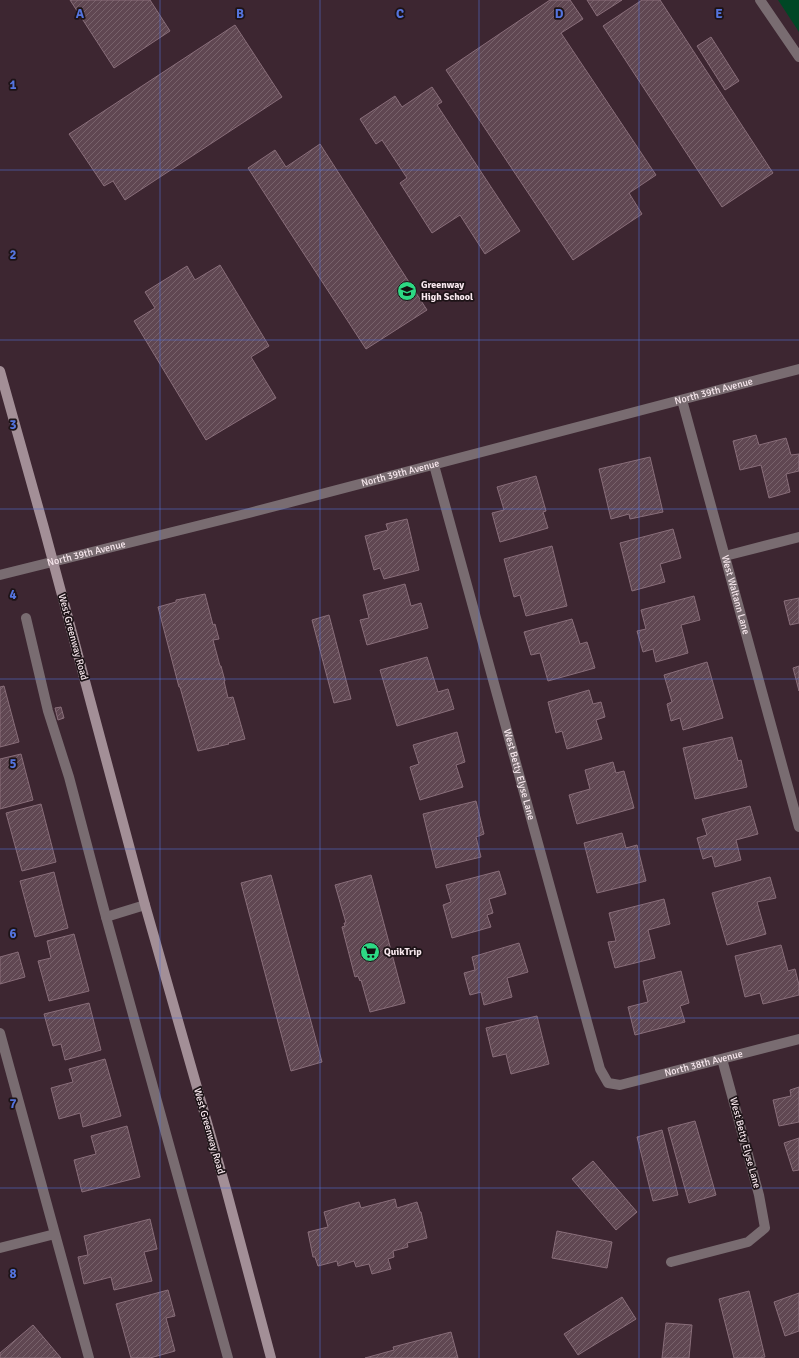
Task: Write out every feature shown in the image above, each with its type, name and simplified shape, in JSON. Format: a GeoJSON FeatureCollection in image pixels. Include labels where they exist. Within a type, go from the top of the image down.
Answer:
{"type":"FeatureCollection","features":[{"type":"Feature","properties":{"kind":"main road","name":"West Greenway Road"},"geometry":{"type":"LineString","coordinates":[[0,371],[53,561],[145,905],[226,1189],[271,1358]]}},
{"type":"Feature","properties":{"kind":"street"},"geometry":{"type":"LineString","coordinates":[[760,0],[799,57]]}},
{"type":"Feature","properties":{"kind":"street","name":"North 39th Avenue"},"geometry":{"type":"LineString","coordinates":[[0,575],[434,465],[799,369]]}},
{"type":"Feature","properties":{"kind":"street","name":"West Waltann Lane"},"geometry":{"type":"LineString","coordinates":[[682,400],[799,827]]}},
{"type":"Feature","properties":{"kind":"street","name":"West Betty Elyse Lane"},"geometry":{"type":"LineString","coordinates":[[434,465],[600,1069],[608,1083]]}},
{"type":"Feature","properties":{"kind":"street"},"geometry":{"type":"LineString","coordinates":[[725,556],[799,536]]}},
{"type":"Feature","properties":{"kind":"street"},"geometry":{"type":"LineString","coordinates":[[26,618],[48,711],[69,777],[106,917],[228,1358]]}},
{"type":"Feature","properties":{"kind":"street"},"geometry":{"type":"LineString","coordinates":[[789,789],[799,786]]}},
{"type":"Feature","properties":{"kind":"street"},"geometry":{"type":"LineString","coordinates":[[106,917],[145,905]]}},
{"type":"Feature","properties":{"kind":"street"},"geometry":{"type":"LineString","coordinates":[[0,1033],[89,1358]]}},
{"type":"Feature","properties":{"kind":"street","name":"North 38th Avenue"},"geometry":{"type":"LineString","coordinates":[[608,1083],[620,1085],[799,1039]]}},
{"type":"Feature","properties":{"kind":"street","name":"West Betty Elyse Lane"},"geometry":{"type":"LineString","coordinates":[[671,1262],[748,1242],[765,1228],[759,1195],[722,1058]]}},
{"type":"Feature","properties":{"kind":"street"},"geometry":{"type":"LineString","coordinates":[[0,1248],[55,1234]]}},
{"type":"Feature","properties":{"kind":"green space"},"geometry":{"type":"Polygon","coordinates":[[[778,0],[799,0],[799,32],[778,0]]]}},
{"type":"Feature","properties":{"kind":"building"},"geometry":{"type":"Polygon","coordinates":[[[70,0],[150,0],[170,31],[114,68],[70,0]]]}},
{"type":"Feature","properties":{"kind":"building"},"geometry":{"type":"Polygon","coordinates":[[[550,0],[570,0],[583,19],[561,33],[656,175],[629,193],[642,214],[573,260],[446,70],[550,0]]]}},
{"type":"Feature","properties":{"kind":"building"},"geometry":{"type":"Polygon","coordinates":[[[587,0],[622,0],[597,16],[587,0]]]}},
{"type":"Feature","properties":{"kind":"building"},"geometry":{"type":"Polygon","coordinates":[[[642,0],[660,0],[773,173],[722,207],[603,26],[642,0]]]}},
{"type":"Feature","properties":{"kind":"building"},"geometry":{"type":"Polygon","coordinates":[[[235,25],[282,97],[125,200],[113,181],[104,186],[69,134],[235,25]]]}},
{"type":"Feature","properties":{"kind":"building"},"geometry":{"type":"Polygon","coordinates":[[[711,37],[739,81],[725,90],[697,46],[711,37]]]}},
{"type":"Feature","properties":{"kind":"building"},"geometry":{"type":"Polygon","coordinates":[[[432,87],[442,102],[437,105],[520,231],[485,254],[460,215],[432,233],[400,183],[407,178],[382,140],[376,144],[360,119],[395,96],[402,107],[432,87]]]}},
{"type":"Feature","properties":{"kind":"building"},"geometry":{"type":"Polygon","coordinates":[[[320,144],[427,310],[366,349],[248,168],[275,150],[286,167],[320,144]]]}},
{"type":"Feature","properties":{"kind":"building"},"geometry":{"type":"Polygon","coordinates":[[[220,265],[269,346],[251,357],[276,398],[206,440],[134,321],[155,308],[145,292],[187,266],[195,280],[220,265]]]}},
{"type":"Feature","properties":{"kind":"building"},"geometry":{"type":"Polygon","coordinates":[[[756,435],[759,445],[786,438],[791,455],[799,454],[799,471],[786,474],[790,492],[769,498],[761,465],[740,470],[733,441],[756,435]]]}},
{"type":"Feature","properties":{"kind":"building"},"geometry":{"type":"Polygon","coordinates":[[[650,457],[663,512],[630,519],[629,514],[611,519],[599,469],[650,457]]]}},
{"type":"Feature","properties":{"kind":"building"},"geometry":{"type":"Polygon","coordinates":[[[536,476],[546,511],[543,512],[548,528],[500,542],[492,513],[504,510],[497,487],[536,476]]]}},
{"type":"Feature","properties":{"kind":"building"},"geometry":{"type":"Polygon","coordinates":[[[407,519],[419,570],[384,579],[380,568],[374,570],[365,536],[388,530],[386,524],[407,519]]]}},
{"type":"Feature","properties":{"kind":"building"},"geometry":{"type":"Polygon","coordinates":[[[673,529],[681,558],[660,564],[665,582],[632,591],[620,543],[673,529]]]}},
{"type":"Feature","properties":{"kind":"building"},"geometry":{"type":"Polygon","coordinates":[[[552,546],[567,606],[526,616],[520,595],[514,597],[504,559],[552,546]]]}},
{"type":"Feature","properties":{"kind":"building"},"geometry":{"type":"Polygon","coordinates":[[[405,584],[411,606],[421,603],[428,628],[367,645],[360,620],[369,618],[363,595],[405,584]]]}},
{"type":"Feature","properties":{"kind":"building"},"geometry":{"type":"Polygon","coordinates":[[[205,594],[213,625],[215,624],[219,639],[213,640],[225,681],[228,698],[233,697],[245,739],[198,751],[158,607],[176,602],[176,600],[205,594]]]}},
{"type":"Feature","properties":{"kind":"building"},"geometry":{"type":"Polygon","coordinates":[[[694,596],[700,620],[681,625],[688,653],[656,662],[653,649],[643,652],[637,631],[646,629],[641,610],[694,596]]]}},
{"type":"Feature","properties":{"kind":"building"},"geometry":{"type":"Polygon","coordinates":[[[799,598],[799,623],[790,625],[784,601],[799,598]]]}},
{"type":"Feature","properties":{"kind":"building"},"geometry":{"type":"Polygon","coordinates":[[[329,615],[351,699],[334,703],[312,620],[329,615]]]}},
{"type":"Feature","properties":{"kind":"building"},"geometry":{"type":"Polygon","coordinates":[[[572,619],[580,644],[587,642],[595,668],[548,681],[540,653],[531,655],[524,632],[572,619]]]}},
{"type":"Feature","properties":{"kind":"building"},"geometry":{"type":"Polygon","coordinates":[[[427,657],[438,692],[448,689],[454,709],[397,726],[380,670],[427,657]]]}},
{"type":"Feature","properties":{"kind":"building"},"geometry":{"type":"Polygon","coordinates":[[[707,662],[723,718],[683,730],[680,718],[671,721],[667,704],[672,702],[664,675],[707,662]]]}},
{"type":"Feature","properties":{"kind":"building"},"geometry":{"type":"Polygon","coordinates":[[[799,666],[799,691],[793,668],[799,666]]]}},
{"type":"Feature","properties":{"kind":"building"},"geometry":{"type":"Polygon","coordinates":[[[4,686],[19,742],[0,747],[0,687],[4,686]]]}},
{"type":"Feature","properties":{"kind":"building"},"geometry":{"type":"Polygon","coordinates":[[[589,690],[593,704],[601,702],[605,717],[596,720],[602,739],[567,749],[562,731],[556,733],[548,702],[589,690]]]}},
{"type":"Feature","properties":{"kind":"building"},"geometry":{"type":"Polygon","coordinates":[[[61,707],[64,718],[58,720],[55,708],[61,707]]]}},
{"type":"Feature","properties":{"kind":"building"},"geometry":{"type":"Polygon","coordinates":[[[457,732],[465,762],[456,765],[463,787],[420,800],[410,767],[419,764],[413,745],[457,732]]]}},
{"type":"Feature","properties":{"kind":"building"},"geometry":{"type":"Polygon","coordinates":[[[732,737],[738,761],[741,760],[747,787],[695,799],[683,748],[732,737]]]}},
{"type":"Feature","properties":{"kind":"building"},"geometry":{"type":"Polygon","coordinates":[[[21,754],[33,800],[0,809],[0,759],[21,754]]]}},
{"type":"Feature","properties":{"kind":"building"},"geometry":{"type":"Polygon","coordinates":[[[613,762],[616,773],[624,771],[634,808],[577,824],[569,795],[590,789],[585,770],[613,762]]]}},
{"type":"Feature","properties":{"kind":"building"},"geometry":{"type":"Polygon","coordinates":[[[476,801],[484,834],[476,837],[481,857],[436,868],[423,814],[476,801]]]}},
{"type":"Feature","properties":{"kind":"building"},"geometry":{"type":"Polygon","coordinates":[[[41,804],[56,862],[22,871],[6,813],[41,804]]]}},
{"type":"Feature","properties":{"kind":"building"},"geometry":{"type":"Polygon","coordinates":[[[750,806],[758,834],[736,840],[741,860],[715,867],[712,856],[703,859],[697,838],[707,835],[702,819],[750,806]]]}},
{"type":"Feature","properties":{"kind":"building"},"geometry":{"type":"Polygon","coordinates":[[[622,833],[626,848],[637,845],[646,881],[597,893],[584,843],[622,833]]]}},
{"type":"Feature","properties":{"kind":"building"},"geometry":{"type":"Polygon","coordinates":[[[499,871],[506,894],[489,899],[493,913],[487,915],[491,927],[452,938],[443,905],[451,902],[446,885],[499,871]]]}},
{"type":"Feature","properties":{"kind":"building"},"geometry":{"type":"Polygon","coordinates":[[[54,872],[68,928],[35,937],[20,881],[54,872]]]}},
{"type":"Feature","properties":{"kind":"building"},"geometry":{"type":"Polygon","coordinates":[[[271,875],[322,1062],[291,1071],[241,883],[271,875]]]}},
{"type":"Feature","properties":{"kind":"building","name":"QuikTrip"},"geometry":{"type":"Polygon","coordinates":[[[371,875],[405,1003],[370,1012],[361,980],[360,981],[358,976],[355,977],[342,927],[345,926],[344,923],[346,923],[335,885],[371,875]]]}},
{"type":"Feature","properties":{"kind":"building"},"geometry":{"type":"Polygon","coordinates":[[[770,877],[776,898],[757,902],[766,934],[727,945],[712,893],[770,877]]]}},
{"type":"Feature","properties":{"kind":"building"},"geometry":{"type":"Polygon","coordinates":[[[664,899],[670,924],[648,930],[655,958],[615,968],[608,942],[616,941],[609,913],[664,899]]]}},
{"type":"Feature","properties":{"kind":"building"},"geometry":{"type":"Polygon","coordinates":[[[74,934],[89,991],[49,1001],[38,961],[51,958],[47,941],[74,934]]]}},
{"type":"Feature","properties":{"kind":"building"},"geometry":{"type":"Polygon","coordinates":[[[519,943],[528,972],[507,978],[512,997],[484,1005],[481,992],[470,995],[464,973],[475,970],[472,957],[519,943]]]}},
{"type":"Feature","properties":{"kind":"building"},"geometry":{"type":"Polygon","coordinates":[[[781,945],[788,971],[795,969],[799,985],[799,995],[763,1004],[760,993],[745,997],[735,956],[781,945]]]}},
{"type":"Feature","properties":{"kind":"building"},"geometry":{"type":"Polygon","coordinates":[[[18,952],[25,977],[0,984],[0,957],[18,952]]]}},
{"type":"Feature","properties":{"kind":"building"},"geometry":{"type":"Polygon","coordinates":[[[681,971],[689,1003],[680,1006],[685,1022],[635,1035],[628,1007],[648,1002],[643,981],[681,971]]]}},
{"type":"Feature","properties":{"kind":"building"},"geometry":{"type":"Polygon","coordinates":[[[89,1003],[101,1050],[65,1060],[61,1044],[53,1046],[44,1014],[89,1003]]]}},
{"type":"Feature","properties":{"kind":"building"},"geometry":{"type":"Polygon","coordinates":[[[537,1016],[549,1064],[511,1074],[506,1054],[493,1057],[486,1028],[537,1016]]]}},
{"type":"Feature","properties":{"kind":"building"},"geometry":{"type":"Polygon","coordinates":[[[105,1059],[121,1116],[83,1127],[80,1113],[59,1119],[51,1088],[73,1082],[69,1069],[105,1059]]]}},
{"type":"Feature","properties":{"kind":"building"},"geometry":{"type":"Polygon","coordinates":[[[799,1087],[799,1122],[779,1126],[773,1100],[791,1096],[790,1090],[799,1087]]]}},
{"type":"Feature","properties":{"kind":"building"},"geometry":{"type":"Polygon","coordinates":[[[695,1121],[716,1195],[689,1203],[668,1128],[695,1121]]]}},
{"type":"Feature","properties":{"kind":"building"},"geometry":{"type":"Polygon","coordinates":[[[127,1126],[140,1177],[82,1192],[74,1160],[96,1154],[91,1136],[127,1126]]]}},
{"type":"Feature","properties":{"kind":"building"},"geometry":{"type":"Polygon","coordinates":[[[662,1130],[678,1195],[653,1201],[637,1137],[662,1130]]]}},
{"type":"Feature","properties":{"kind":"building"},"geometry":{"type":"Polygon","coordinates":[[[799,1138],[799,1170],[793,1171],[784,1143],[799,1138]]]}},
{"type":"Feature","properties":{"kind":"building"},"geometry":{"type":"Polygon","coordinates":[[[593,1161],[637,1212],[616,1230],[572,1179],[593,1161]]]}},
{"type":"Feature","properties":{"kind":"building"},"geometry":{"type":"Polygon","coordinates":[[[395,1199],[397,1208],[417,1202],[427,1238],[407,1243],[408,1247],[393,1251],[394,1257],[388,1259],[391,1269],[372,1274],[369,1264],[356,1267],[354,1261],[338,1266],[337,1261],[318,1266],[315,1257],[313,1257],[308,1232],[328,1227],[324,1212],[359,1202],[361,1208],[395,1199]]]}},
{"type":"Feature","properties":{"kind":"building"},"geometry":{"type":"Polygon","coordinates":[[[150,1219],[157,1249],[144,1252],[152,1281],[114,1290],[111,1277],[84,1284],[78,1257],[88,1255],[84,1236],[150,1219]]]}},
{"type":"Feature","properties":{"kind":"building"},"geometry":{"type":"Polygon","coordinates":[[[557,1231],[612,1242],[607,1268],[552,1258],[557,1231]]]}},
{"type":"Feature","properties":{"kind":"building"},"geometry":{"type":"Polygon","coordinates":[[[168,1290],[175,1316],[166,1318],[175,1351],[150,1358],[131,1358],[116,1304],[168,1290]]]}},
{"type":"Feature","properties":{"kind":"building"},"geometry":{"type":"Polygon","coordinates":[[[749,1291],[765,1357],[734,1358],[719,1299],[749,1291]]]}},
{"type":"Feature","properties":{"kind":"building"},"geometry":{"type":"Polygon","coordinates":[[[799,1293],[799,1331],[785,1336],[774,1302],[799,1293]]]}},
{"type":"Feature","properties":{"kind":"building"},"geometry":{"type":"Polygon","coordinates":[[[622,1297],[636,1319],[578,1355],[564,1334],[622,1297]]]}},
{"type":"Feature","properties":{"kind":"building"},"geometry":{"type":"Polygon","coordinates":[[[666,1323],[692,1325],[689,1358],[662,1358],[666,1323]]]}},
{"type":"Feature","properties":{"kind":"building"},"geometry":{"type":"Polygon","coordinates":[[[33,1325],[61,1358],[0,1358],[0,1353],[33,1325]]]}},
{"type":"Feature","properties":{"kind":"building"},"geometry":{"type":"Polygon","coordinates":[[[451,1332],[458,1358],[365,1358],[394,1350],[393,1347],[451,1332]]]}},
{"type":"Feature","properties":{"kind":"place","name":"Greenway High School"},"geometry":{"type":"Point","coordinates":[407,291]}},
{"type":"Feature","properties":{"kind":"place","name":"QuikTrip"},"geometry":{"type":"Point","coordinates":[370,952]}}]}
